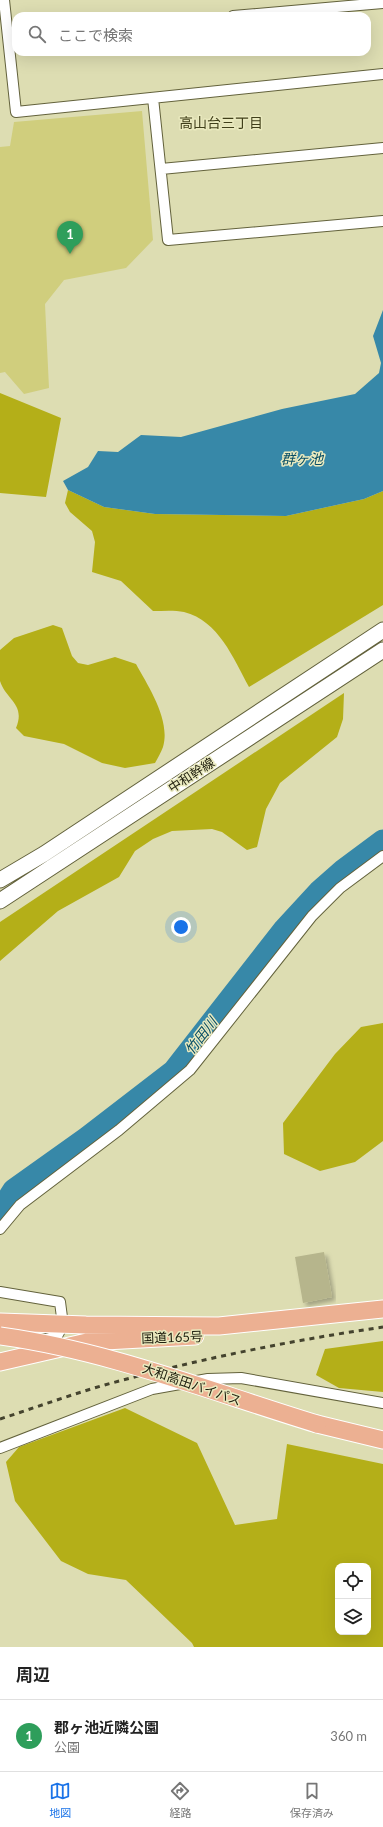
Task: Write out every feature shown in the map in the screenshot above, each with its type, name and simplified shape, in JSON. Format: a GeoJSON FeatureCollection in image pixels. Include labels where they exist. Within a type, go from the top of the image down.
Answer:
{"type":"FeatureCollection","features":[{"type":"Feature","properties":{"kind":"highway","name":"国道165号"},"geometry":{"type":"LineString","coordinates":[[0,1322],[219,1326],[383,1309]]}},
{"type":"Feature","properties":{"kind":"highway","name":"国道165号"},"geometry":{"type":"LineString","coordinates":[[0,1362],[87,1342],[213,1336],[285,1326],[346,1314]]}},
{"type":"Feature","properties":{"kind":"highway","name":"大和高田バイパス"},"geometry":{"type":"LineString","coordinates":[[0,1336],[38,1342],[138,1366],[251,1404],[317,1424],[383,1440]]}},
{"type":"Feature","properties":{"kind":"main road","name":"中和幹線"},"geometry":{"type":"LineString","coordinates":[[0,880],[44,854],[383,630]]}},
{"type":"Feature","properties":{"kind":"main road","name":"中和幹線"},"geometry":{"type":"LineString","coordinates":[[0,901],[383,650]]}},
{"type":"Feature","properties":{"kind":"street"},"geometry":{"type":"LineString","coordinates":[[4,0],[12,37]]}},
{"type":"Feature","properties":{"kind":"street"},"geometry":{"type":"LineString","coordinates":[[279,12],[383,3]]}},
{"type":"Feature","properties":{"kind":"street"},"geometry":{"type":"LineString","coordinates":[[13,56],[16,112],[383,74]]}},
{"type":"Feature","properties":{"kind":"street"},"geometry":{"type":"LineString","coordinates":[[153,98],[168,240],[383,221]]}},
{"type":"Feature","properties":{"kind":"street"},"geometry":{"type":"LineString","coordinates":[[161,169],[383,148]]}},
{"type":"Feature","properties":{"kind":"street"},"geometry":{"type":"LineString","coordinates":[[0,1229],[20,1205],[119,1130],[190,1070],[312,916],[340,888],[383,856]]}},
{"type":"Feature","properties":{"kind":"street"},"geometry":{"type":"LineString","coordinates":[[0,1292],[60,1302],[63,1324],[57,1336],[50,1339],[0,1344]]}},
{"type":"Feature","properties":{"kind":"street"},"geometry":{"type":"LineString","coordinates":[[0,1448],[152,1389],[208,1379],[241,1378],[383,1403]]}},
{"type":"Feature","properties":{"kind":"shaded area"},"geometry":{"type":"Polygon","coordinates":[[[142,111],[153,240],[126,268],[64,280],[45,304],[49,388],[24,394],[5,372],[0,373],[0,147],[10,146],[14,122],[142,111]]]}},
{"type":"Feature","properties":{"kind":"shaded area"},"geometry":{"type":"Polygon","coordinates":[[[0,393],[61,418],[46,497],[0,493],[0,393]]]}},
{"type":"Feature","properties":{"kind":"shaded area"},"geometry":{"type":"Polygon","coordinates":[[[68,490],[104,507],[155,514],[286,516],[364,499],[383,491],[383,605],[249,687],[224,642],[207,623],[184,612],[153,611],[121,581],[92,572],[95,542],[92,531],[70,512],[65,503],[68,490]]]}},
{"type":"Feature","properties":{"kind":"shaded area"},"geometry":{"type":"Polygon","coordinates":[[[53,625],[62,628],[72,656],[78,663],[88,665],[115,657],[136,664],[157,704],[164,726],[165,737],[163,747],[155,763],[125,768],[102,763],[64,744],[24,736],[16,728],[19,713],[0,681],[0,650],[14,638],[53,625]]]}},
{"type":"Feature","properties":{"kind":"shaded area"},"geometry":{"type":"Polygon","coordinates":[[[344,693],[343,719],[337,737],[280,783],[266,809],[257,847],[247,850],[222,832],[212,829],[172,831],[153,839],[135,851],[119,877],[58,911],[0,961],[0,922],[344,693]]]}},
{"type":"Feature","properties":{"kind":"shaded area"},"geometry":{"type":"Polygon","coordinates":[[[383,1023],[383,1141],[355,1162],[320,1171],[284,1154],[283,1123],[335,1054],[361,1027],[383,1023]]]}},
{"type":"Feature","properties":{"kind":"shaded area"},"geometry":{"type":"Polygon","coordinates":[[[383,1341],[383,1392],[339,1388],[316,1375],[325,1349],[383,1341]]]}},
{"type":"Feature","properties":{"kind":"shaded area"},"geometry":{"type":"Polygon","coordinates":[[[125,1408],[197,1443],[235,1525],[277,1519],[287,1444],[383,1464],[383,1647],[194,1647],[192,1643],[126,1580],[88,1574],[61,1561],[15,1501],[6,1462],[19,1447],[125,1408]]]}},
{"type":"Feature","properties":{"kind":"water","name":"群ヶ池"},"geometry":{"type":"Polygon","coordinates":[[[383,310],[383,491],[364,499],[286,516],[155,514],[104,507],[68,490],[63,481],[88,467],[98,451],[118,452],[141,435],[181,437],[282,409],[355,394],[379,373],[381,363],[373,336],[383,310]]]}},
{"type":"Feature","properties":{"kind":"building"},"geometry":{"type":"Polygon","coordinates":[[[324,1252],[332,1297],[303,1303],[295,1257],[324,1252]]]}},
{"type":"Feature","properties":{"kind":"waterway","name":"竹田川"},"geometry":{"type":"LineString","coordinates":[[0,1212],[14,1190],[87,1138],[174,1071],[284,930],[319,892],[344,870],[383,841]]}},
{"type":"Feature","properties":{"kind":"railway"},"geometry":{"type":"LineString","coordinates":[[0,1419],[101,1386],[171,1368],[312,1338],[383,1327]]}},
{"type":"Feature","properties":{"kind":"place","name":"郡ヶ池近隣公園"},"geometry":{"type":"Point","coordinates":[70,254]}},
{"type":"Feature","properties":{"kind":"district","name":"高山台三丁目"},"geometry":{"type":"Point","coordinates":[221,123]}}]}
